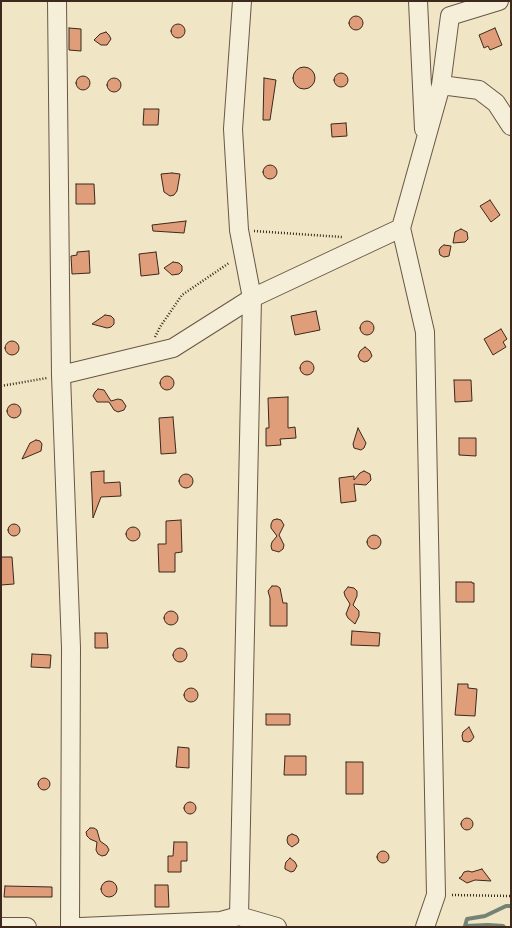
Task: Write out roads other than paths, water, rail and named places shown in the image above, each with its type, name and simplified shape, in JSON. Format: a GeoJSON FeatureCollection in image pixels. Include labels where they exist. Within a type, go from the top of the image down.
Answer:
{"type":"FeatureCollection","features":[{"type":"Feature","properties":{"kind":"street"},"geometry":{"type":"LineString","coordinates":[[57,1],[61,375],[71,648],[70,927]]}},
{"type":"Feature","properties":{"kind":"street"},"geometry":{"type":"LineString","coordinates":[[239,916],[252,298],[239,230],[233,129],[242,1]]}},
{"type":"Feature","properties":{"kind":"street"},"geometry":{"type":"LineString","coordinates":[[418,1],[424,144]]}},
{"type":"Feature","properties":{"kind":"street"},"geometry":{"type":"LineString","coordinates":[[425,927],[436,894],[425,332],[401,228],[441,85],[450,16],[499,1]]}},
{"type":"Feature","properties":{"kind":"street"},"geometry":{"type":"LineString","coordinates":[[441,85],[480,90],[496,103],[511,126]]}},
{"type":"Feature","properties":{"kind":"street"},"geometry":{"type":"LineString","coordinates":[[61,375],[172,348],[252,298],[401,228]]}},
{"type":"Feature","properties":{"kind":"street"},"geometry":{"type":"LineString","coordinates":[[80,927],[221,920],[239,916],[277,927]]}},
{"type":"Feature","properties":{"kind":"street"},"geometry":{"type":"LineString","coordinates":[[1,927],[27,927]]}},
{"type":"Feature","properties":{"kind":"waterway"},"geometry":{"type":"LineString","coordinates":[[504,927],[488,925],[465,926],[467,919],[485,916],[506,906],[511,906]]}}]}
